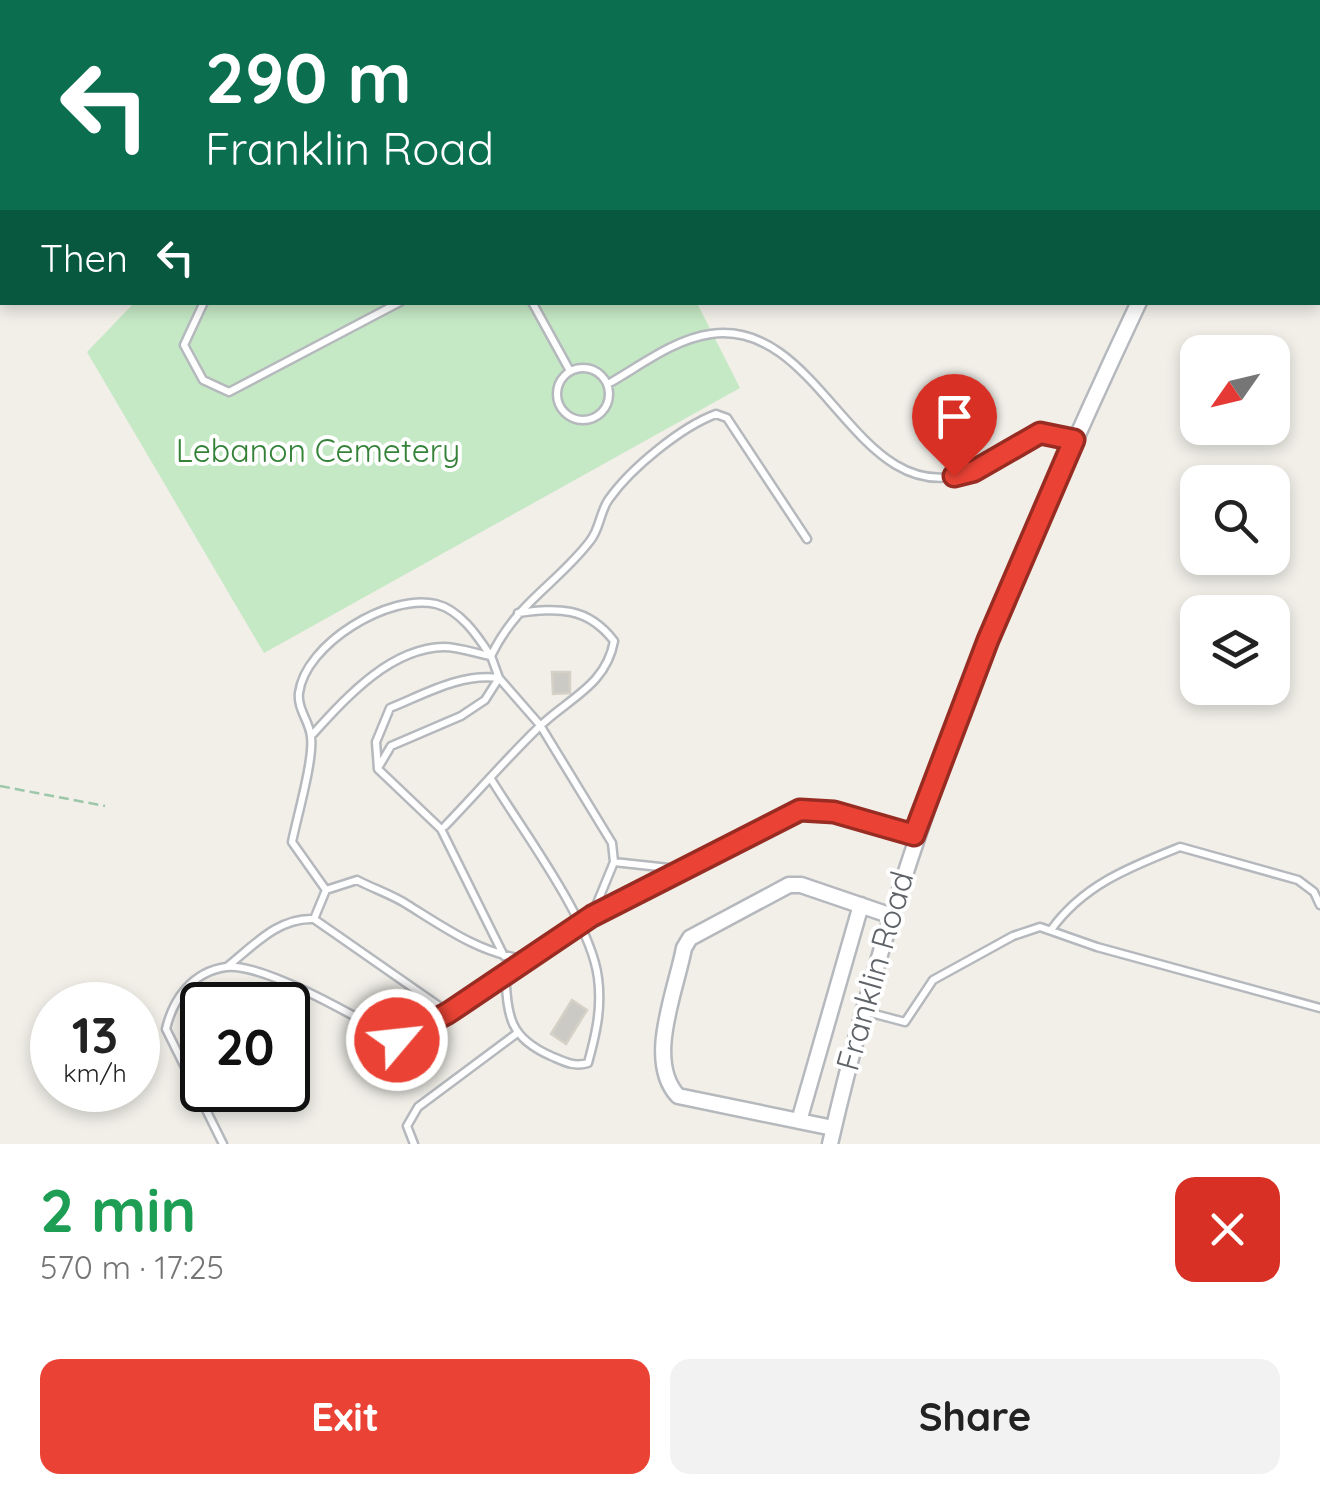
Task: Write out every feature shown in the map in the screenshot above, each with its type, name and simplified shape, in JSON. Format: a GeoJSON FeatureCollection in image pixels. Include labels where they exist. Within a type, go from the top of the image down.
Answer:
{"type":"FeatureCollection","features":[{"type":"Feature","properties":{"kind":"street","name":"Franklin Road"},"geometry":{"type":"LineString","coordinates":[[830,1144],[861,1010],[914,835],[980,658],[1074,440],[1138,305]]}},
{"type":"Feature","properties":{"kind":"street"},"geometry":{"type":"LineString","coordinates":[[834,1128],[678,1096],[667,1084],[662,1060],[684,948],[690,938],[789,885],[801,885],[889,915]]}},
{"type":"Feature","properties":{"kind":"street"},"geometry":{"type":"LineString","coordinates":[[799,1120],[861,906]]}},
{"type":"Feature","properties":{"kind":"lane"},"geometry":{"type":"LineString","coordinates":[[203,305],[184,344],[203,380],[229,392],[394,305]]}},
{"type":"Feature","properties":{"kind":"lane"},"geometry":{"type":"LineString","coordinates":[[534,305],[570,371]]}},
{"type":"Feature","properties":{"kind":"lane"},"geometry":{"type":"LineString","coordinates":[[608,384],[679,343],[730,333],[770,345],[875,450],[913,473],[933,477],[974,471],[1040,433],[1074,440]]}},
{"type":"Feature","properties":{"kind":"lane"},"geometry":{"type":"LineString","coordinates":[[570,371],[596,371],[608,384]]}},
{"type":"Feature","properties":{"kind":"lane"},"geometry":{"type":"LineString","coordinates":[[570,371],[557,394],[561,407],[574,418],[583,420],[604,411],[608,384]]}},
{"type":"Feature","properties":{"kind":"lane"},"geometry":{"type":"LineString","coordinates":[[491,656],[517,612],[593,538],[606,503],[620,486],[674,435],[716,414],[727,418],[807,539]]}},
{"type":"Feature","properties":{"kind":"lane"},"geometry":{"type":"LineString","coordinates":[[326,890],[292,842],[312,736],[298,695],[307,669],[332,642],[385,610],[416,601],[440,604],[470,626],[491,656],[499,678],[540,725],[612,843],[614,862],[592,916]]}},
{"type":"Feature","properties":{"kind":"lane"},"geometry":{"type":"LineString","coordinates":[[444,826],[540,725],[588,690],[610,662],[614,642],[601,624],[584,614],[562,608],[517,612]]}},
{"type":"Feature","properties":{"kind":"lane"},"geometry":{"type":"LineString","coordinates":[[312,736],[363,682],[416,652],[445,647],[491,656]]}},
{"type":"Feature","properties":{"kind":"lane"},"geometry":{"type":"LineString","coordinates":[[499,678],[480,676],[451,683],[390,708],[376,742],[378,769],[442,829],[504,956]]}},
{"type":"Feature","properties":{"kind":"lane"},"geometry":{"type":"LineString","coordinates":[[378,769],[391,746],[462,716],[485,700],[499,678]]}},
{"type":"Feature","properties":{"kind":"lane"},"geometry":{"type":"LineString","coordinates":[[491,780],[579,924],[598,976],[600,1023],[588,1063],[575,1066],[516,1034]]}},
{"type":"Feature","properties":{"kind":"lane"},"geometry":{"type":"LineString","coordinates":[[228,966],[318,995],[397,1040],[448,1013],[592,916],[800,810],[834,812],[914,835]]}},
{"type":"Feature","properties":{"kind":"lane"},"geometry":{"type":"LineString","coordinates":[[1051,930],[1071,905],[1092,889],[1180,847],[1298,880],[1314,892],[1320,904]]}},
{"type":"Feature","properties":{"kind":"lane"},"geometry":{"type":"LineString","coordinates":[[614,862],[687,870]]}},
{"type":"Feature","properties":{"kind":"lane"},"geometry":{"type":"LineString","coordinates":[[314,919],[326,890],[357,880],[406,903],[436,926],[504,956],[526,960]]}},
{"type":"Feature","properties":{"kind":"lane"},"geometry":{"type":"LineString","coordinates":[[223,1144],[166,1029],[173,1000],[200,978],[228,966],[273,930],[298,918],[314,919],[448,1013]]}},
{"type":"Feature","properties":{"kind":"lane"},"geometry":{"type":"LineString","coordinates":[[861,1010],[905,1022],[933,980],[1012,936],[1040,926],[1097,947],[1320,1008]]}},
{"type":"Feature","properties":{"kind":"lane"},"geometry":{"type":"LineString","coordinates":[[505,974],[516,1034]]}},
{"type":"Feature","properties":{"kind":"lane"},"geometry":{"type":"LineString","coordinates":[[414,1144],[407,1126],[418,1107],[516,1034]]}},
{"type":"Feature","properties":{"kind":"path"},"geometry":{"type":"LineString","coordinates":[[0,786],[105,806]]}},
{"type":"Feature","properties":{"kind":"green space","name":"Lebanon Cemetery"},"geometry":{"type":"Polygon","coordinates":[[[132,305],[698,305],[740,388],[264,653],[87,352],[132,305]]]}},
{"type":"Feature","properties":{"kind":"building"},"geometry":{"type":"Polygon","coordinates":[[[552,672],[570,672],[570,693],[553,694],[552,672]]]}},
{"type":"Feature","properties":{"kind":"building"},"geometry":{"type":"Polygon","coordinates":[[[572,1000],[587,1010],[566,1044],[551,1034],[572,1000]]]}},
{"type":"Feature","properties":{"kind":"route"},"geometry":{"type":"LineString","coordinates":[[397,1040],[448,1013],[592,916],[800,810],[834,812],[914,835],[988,640],[1074,440],[1054,432],[1040,433],[974,471],[954,476]]}}]}
